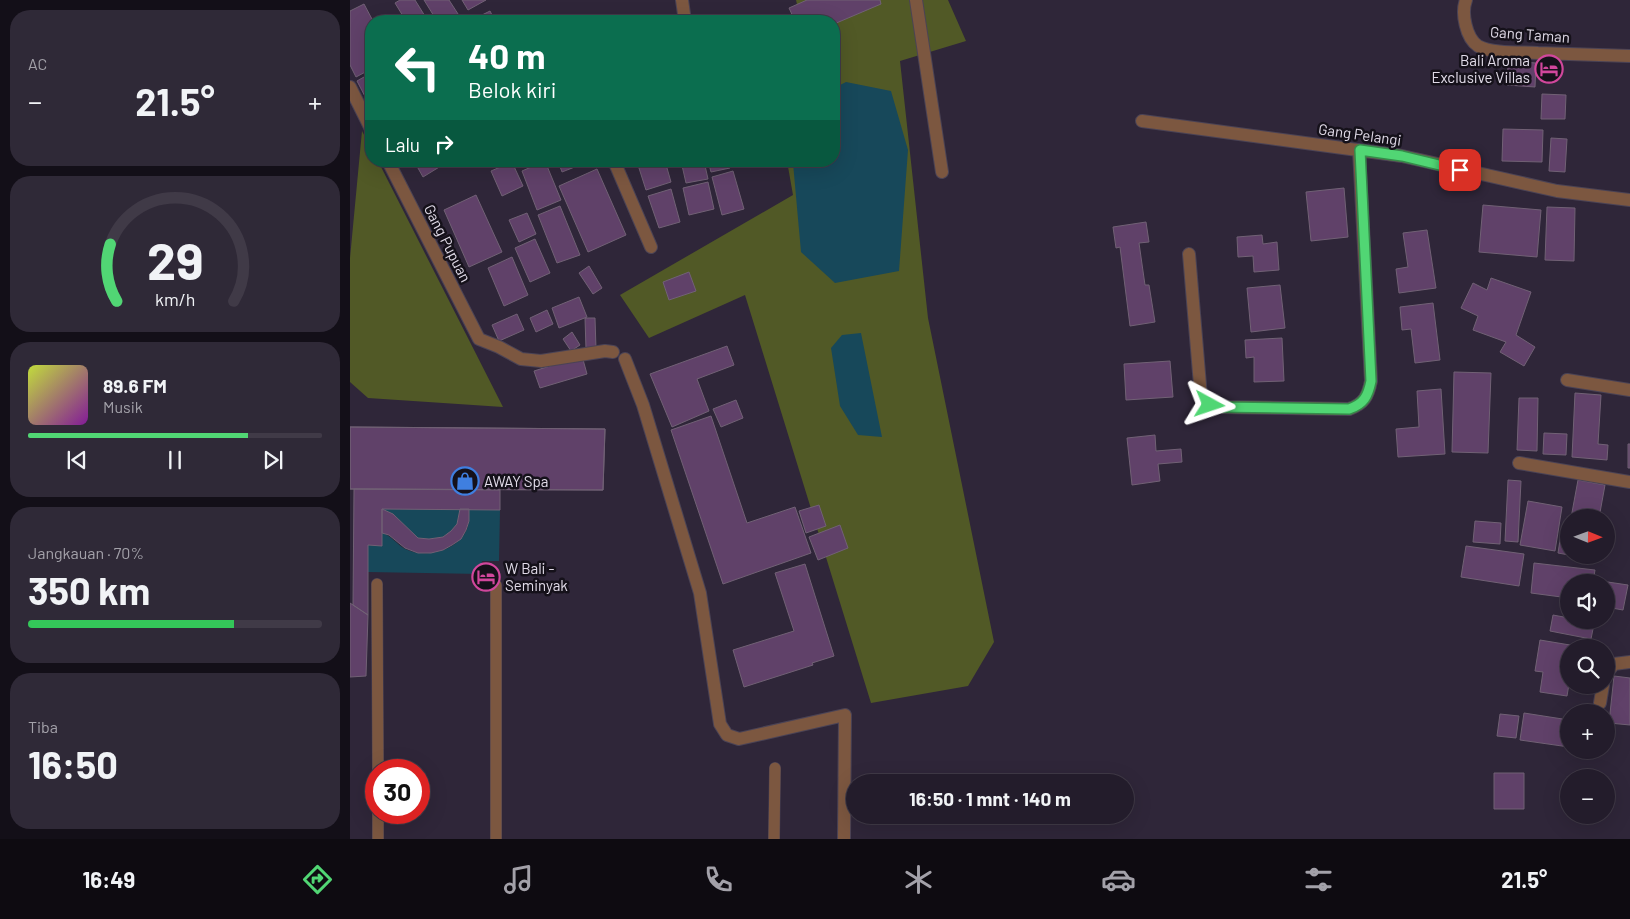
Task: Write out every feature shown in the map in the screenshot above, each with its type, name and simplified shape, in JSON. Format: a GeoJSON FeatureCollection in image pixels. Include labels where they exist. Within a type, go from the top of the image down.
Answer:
{"type":"FeatureCollection","features":[{"type":"Feature","properties":{"kind":"street"},"geometry":{"type":"LineString","coordinates":[[682,0],[684,15]]}},
{"type":"Feature","properties":{"kind":"street"},"geometry":{"type":"LineString","coordinates":[[916,0],[942,172]]}},
{"type":"Feature","properties":{"kind":"street","name":"Gang Taman"},"geometry":{"type":"LineString","coordinates":[[1466,0],[1466,22],[1469,37],[1478,46],[1491,50],[1511,52],[1630,56]]}},
{"type":"Feature","properties":{"kind":"street"},"geometry":{"type":"LineString","coordinates":[[350,87],[365,117]]}},
{"type":"Feature","properties":{"kind":"street","name":"Gang Pelangi"},"geometry":{"type":"LineString","coordinates":[[1142,121],[1402,156],[1557,192],[1630,200]]}},
{"type":"Feature","properties":{"kind":"street"},"geometry":{"type":"LineString","coordinates":[[1189,254],[1201,397],[1210,405],[1217,407],[1349,409],[1359,406],[1366,399],[1371,381],[1360,150]]}},
{"type":"Feature","properties":{"kind":"street","name":"Gang Pupuan"},"geometry":{"type":"LineString","coordinates":[[391,167],[479,340],[499,347],[521,359],[541,360],[605,351],[613,352]]}},
{"type":"Feature","properties":{"kind":"street"},"geometry":{"type":"LineString","coordinates":[[617,167],[652,247]]}},
{"type":"Feature","properties":{"kind":"street"},"geometry":{"type":"LineString","coordinates":[[625,359],[643,405],[700,593],[720,724],[727,735],[739,739],[845,715],[844,839]]}},
{"type":"Feature","properties":{"kind":"street"},"geometry":{"type":"LineString","coordinates":[[1567,380],[1630,390]]}},
{"type":"Feature","properties":{"kind":"street"},"geometry":{"type":"LineString","coordinates":[[1519,463],[1630,482]]}},
{"type":"Feature","properties":{"kind":"street"},"geometry":{"type":"LineString","coordinates":[[1615,664],[1630,662]]}},
{"type":"Feature","properties":{"kind":"street"},"geometry":{"type":"LineString","coordinates":[[1600,703],[1602,694]]}},
{"type":"Feature","properties":{"kind":"lane"},"geometry":{"type":"LineString","coordinates":[[377,584],[378,759]]}},
{"type":"Feature","properties":{"kind":"lane"},"geometry":{"type":"LineString","coordinates":[[496,585],[496,839]]}},
{"type":"Feature","properties":{"kind":"lane"},"geometry":{"type":"LineString","coordinates":[[774,839],[775,768]]}},
{"type":"Feature","properties":{"kind":"lane"},"geometry":{"type":"LineString","coordinates":[[378,824],[378,839]]}},
{"type":"Feature","properties":{"kind":"green space"},"geometry":{"type":"Polygon","coordinates":[[[796,0],[948,0],[966,41],[900,61],[928,318],[994,642],[968,686],[871,703],[745,295],[649,338],[620,295],[793,195],[788,167],[840,167],[840,15],[800,15],[796,0]]]}},
{"type":"Feature","properties":{"kind":"green space"},"geometry":{"type":"Polygon","coordinates":[[[362,131],[365,137],[365,167],[381,167],[503,407],[368,398],[350,382],[350,258],[362,131]]]}},
{"type":"Feature","properties":{"kind":"water"},"geometry":{"type":"Polygon","coordinates":[[[846,82],[891,91],[908,150],[899,271],[835,283],[801,252],[794,167],[840,167],[840,85],[846,82]]]}},
{"type":"Feature","properties":{"kind":"water"},"geometry":{"type":"Polygon","coordinates":[[[861,333],[882,437],[858,435],[840,406],[831,348],[842,335],[861,333]]]}},
{"type":"Feature","properties":{"kind":"water"},"geometry":{"type":"Polygon","coordinates":[[[382,509],[460,509],[457,524],[451,531],[443,537],[429,539],[418,538],[393,514],[382,509]]]}},
{"type":"Feature","properties":{"kind":"water"},"geometry":{"type":"Polygon","coordinates":[[[469,509],[500,510],[499,561],[482,561],[481,574],[368,572],[368,545],[382,546],[382,533],[389,536],[405,549],[413,552],[431,553],[440,551],[449,548],[463,537],[468,527],[469,509]]]}},
{"type":"Feature","properties":{"kind":"building"},"geometry":{"type":"Polygon","coordinates":[[[400,0],[415,0],[424,15],[402,15],[395,3],[400,0]]]}},
{"type":"Feature","properties":{"kind":"building"},"geometry":{"type":"Polygon","coordinates":[[[424,0],[449,0],[459,15],[433,15],[424,0]]]}},
{"type":"Feature","properties":{"kind":"building"},"geometry":{"type":"Polygon","coordinates":[[[462,0],[486,0],[468,10],[462,0]]]}},
{"type":"Feature","properties":{"kind":"building"},"geometry":{"type":"Polygon","coordinates":[[[807,0],[880,0],[881,4],[840,21],[840,15],[792,15],[789,8],[807,0]]]}},
{"type":"Feature","properties":{"kind":"building"},"geometry":{"type":"Polygon","coordinates":[[[364,4],[370,15],[365,15],[365,72],[356,77],[350,65],[350,11],[364,4]]]}},
{"type":"Feature","properties":{"kind":"building"},"geometry":{"type":"Polygon","coordinates":[[[490,11],[492,15],[482,15],[490,11]]]}},
{"type":"Feature","properties":{"kind":"building"},"geometry":{"type":"Polygon","coordinates":[[[1508,61],[1536,63],[1535,87],[1507,85],[1508,61]]]}},
{"type":"Feature","properties":{"kind":"building"},"geometry":{"type":"Polygon","coordinates":[[[365,76],[365,96],[357,81],[365,76]]]}},
{"type":"Feature","properties":{"kind":"building"},"geometry":{"type":"Polygon","coordinates":[[[1542,94],[1566,95],[1565,119],[1541,119],[1542,94]]]}},
{"type":"Feature","properties":{"kind":"building"},"geometry":{"type":"Polygon","coordinates":[[[1503,129],[1543,130],[1542,162],[1502,161],[1503,129]]]}},
{"type":"Feature","properties":{"kind":"building"},"geometry":{"type":"Polygon","coordinates":[[[1551,138],[1567,139],[1565,172],[1549,171],[1551,138]]]}},
{"type":"Feature","properties":{"kind":"building"},"geometry":{"type":"Polygon","coordinates":[[[417,167],[439,167],[423,177],[417,167]]]}},
{"type":"Feature","properties":{"kind":"building"},"geometry":{"type":"Polygon","coordinates":[[[500,167],[514,167],[523,186],[502,196],[491,171],[500,167]]]}},
{"type":"Feature","properties":{"kind":"building"},"geometry":{"type":"Polygon","coordinates":[[[531,167],[547,167],[561,200],[537,210],[522,171],[531,167]]]}},
{"type":"Feature","properties":{"kind":"building"},"geometry":{"type":"Polygon","coordinates":[[[560,167],[575,167],[562,172],[560,167]]]}},
{"type":"Feature","properties":{"kind":"building"},"geometry":{"type":"Polygon","coordinates":[[[639,167],[667,167],[671,182],[646,190],[639,167]]]}},
{"type":"Feature","properties":{"kind":"building"},"geometry":{"type":"Polygon","coordinates":[[[682,167],[705,167],[708,179],[686,183],[682,167]]]}},
{"type":"Feature","properties":{"kind":"building"},"geometry":{"type":"Polygon","coordinates":[[[710,167],[730,167],[730,168],[711,172],[710,167]]]}},
{"type":"Feature","properties":{"kind":"building"},"geometry":{"type":"Polygon","coordinates":[[[597,169],[626,235],[588,252],[559,186],[597,169]]]}},
{"type":"Feature","properties":{"kind":"building"},"geometry":{"type":"Polygon","coordinates":[[[733,171],[744,209],[722,215],[712,177],[733,171]]]}},
{"type":"Feature","properties":{"kind":"building"},"geometry":{"type":"Polygon","coordinates":[[[708,182],[714,209],[689,215],[683,188],[708,182]]]}},
{"type":"Feature","properties":{"kind":"building"},"geometry":{"type":"Polygon","coordinates":[[[1344,188],[1348,237],[1311,241],[1306,192],[1344,188]]]}},
{"type":"Feature","properties":{"kind":"building"},"geometry":{"type":"Polygon","coordinates":[[[671,189],[680,222],[659,228],[648,196],[671,189]]]}},
{"type":"Feature","properties":{"kind":"building"},"geometry":{"type":"Polygon","coordinates":[[[476,195],[502,252],[469,267],[444,210],[476,195]]]}},
{"type":"Feature","properties":{"kind":"building"},"geometry":{"type":"Polygon","coordinates":[[[1483,205],[1541,210],[1537,257],[1479,252],[1483,205]]]}},
{"type":"Feature","properties":{"kind":"building"},"geometry":{"type":"Polygon","coordinates":[[[560,206],[580,255],[557,263],[538,215],[560,206]]]}},
{"type":"Feature","properties":{"kind":"building"},"geometry":{"type":"Polygon","coordinates":[[[1547,207],[1575,208],[1574,261],[1545,260],[1547,207]]]}},
{"type":"Feature","properties":{"kind":"building"},"geometry":{"type":"Polygon","coordinates":[[[527,213],[536,234],[519,242],[509,220],[527,213]]]}},
{"type":"Feature","properties":{"kind":"building"},"geometry":{"type":"Polygon","coordinates":[[[1146,222],[1149,242],[1139,243],[1145,285],[1149,285],[1155,322],[1130,326],[1120,247],[1116,248],[1113,227],[1146,222]]]}},
{"type":"Feature","properties":{"kind":"building"},"geometry":{"type":"Polygon","coordinates":[[[1427,230],[1436,288],[1399,293],[1396,269],[1408,267],[1403,233],[1427,230]]]}},
{"type":"Feature","properties":{"kind":"building"},"geometry":{"type":"Polygon","coordinates":[[[1262,235],[1263,244],[1277,242],[1279,270],[1254,272],[1253,256],[1238,257],[1237,237],[1262,235]]]}},
{"type":"Feature","properties":{"kind":"building"},"geometry":{"type":"Polygon","coordinates":[[[535,239],[550,273],[530,282],[515,248],[535,239]]]}},
{"type":"Feature","properties":{"kind":"building"},"geometry":{"type":"Polygon","coordinates":[[[512,257],[528,295],[504,306],[488,268],[512,257]]]}},
{"type":"Feature","properties":{"kind":"building"},"geometry":{"type":"Polygon","coordinates":[[[589,266],[602,288],[593,294],[579,273],[589,266]]]}},
{"type":"Feature","properties":{"kind":"building"},"geometry":{"type":"Polygon","coordinates":[[[689,272],[696,291],[669,300],[663,282],[689,272]]]}},
{"type":"Feature","properties":{"kind":"building"},"geometry":{"type":"Polygon","coordinates":[[[1491,278],[1531,292],[1516,335],[1535,347],[1524,366],[1500,352],[1506,342],[1473,330],[1478,316],[1461,308],[1473,283],[1487,290],[1491,278]]]}},
{"type":"Feature","properties":{"kind":"building"},"geometry":{"type":"Polygon","coordinates":[[[1280,285],[1285,328],[1251,332],[1247,288],[1280,285]]]}},
{"type":"Feature","properties":{"kind":"building"},"geometry":{"type":"Polygon","coordinates":[[[579,297],[587,317],[559,328],[552,308],[579,297]]]}},
{"type":"Feature","properties":{"kind":"building"},"geometry":{"type":"Polygon","coordinates":[[[1433,303],[1440,360],[1415,363],[1411,329],[1402,330],[1400,307],[1433,303]]]}},
{"type":"Feature","properties":{"kind":"building"},"geometry":{"type":"Polygon","coordinates":[[[547,310],[553,324],[536,332],[530,318],[547,310]]]}},
{"type":"Feature","properties":{"kind":"building"},"geometry":{"type":"Polygon","coordinates":[[[517,314],[524,330],[499,341],[492,325],[517,314]]]}},
{"type":"Feature","properties":{"kind":"building"},"geometry":{"type":"Polygon","coordinates":[[[585,318],[595,318],[596,349],[586,349],[585,318]]]}},
{"type":"Feature","properties":{"kind":"building"},"geometry":{"type":"Polygon","coordinates":[[[572,332],[580,345],[571,351],[563,339],[572,332]]]}},
{"type":"Feature","properties":{"kind":"building"},"geometry":{"type":"Polygon","coordinates":[[[1282,338],[1284,381],[1254,382],[1254,357],[1246,358],[1245,340],[1282,338]]]}},
{"type":"Feature","properties":{"kind":"building"},"geometry":{"type":"Polygon","coordinates":[[[727,346],[734,365],[697,379],[709,411],[672,427],[650,374],[727,346]]]}},
{"type":"Feature","properties":{"kind":"building"},"geometry":{"type":"Polygon","coordinates":[[[582,356],[587,374],[540,388],[534,371],[582,356]]]}},
{"type":"Feature","properties":{"kind":"building"},"geometry":{"type":"Polygon","coordinates":[[[1170,361],[1173,397],[1126,400],[1124,364],[1170,361]]]}},
{"type":"Feature","properties":{"kind":"building"},"geometry":{"type":"Polygon","coordinates":[[[1454,372],[1491,373],[1488,453],[1452,452],[1454,372]]]}},
{"type":"Feature","properties":{"kind":"building"},"geometry":{"type":"Polygon","coordinates":[[[1441,389],[1445,454],[1398,457],[1396,429],[1419,427],[1417,391],[1441,389]]]}},
{"type":"Feature","properties":{"kind":"building"},"geometry":{"type":"Polygon","coordinates":[[[1575,393],[1601,395],[1598,444],[1608,445],[1607,460],[1572,457],[1575,393]]]}},
{"type":"Feature","properties":{"kind":"building"},"geometry":{"type":"Polygon","coordinates":[[[1519,398],[1538,398],[1537,451],[1517,450],[1519,398]]]}},
{"type":"Feature","properties":{"kind":"building"},"geometry":{"type":"Polygon","coordinates":[[[736,400],[743,418],[721,427],[713,409],[736,400]]]}},
{"type":"Feature","properties":{"kind":"building"},"geometry":{"type":"Polygon","coordinates":[[[711,416],[747,523],[795,507],[811,553],[723,584],[671,430],[711,416]]]}},
{"type":"Feature","properties":{"kind":"building"},"geometry":{"type":"Polygon","coordinates":[[[350,427],[605,429],[603,490],[350,489],[350,427]]]}},
{"type":"Feature","properties":{"kind":"building"},"geometry":{"type":"Polygon","coordinates":[[[350,427],[605,429],[603,490],[350,489],[350,427]]]}},
{"type":"Feature","properties":{"kind":"building"},"geometry":{"type":"Polygon","coordinates":[[[1544,433],[1567,434],[1566,455],[1543,454],[1544,433]]]}},
{"type":"Feature","properties":{"kind":"building"},"geometry":{"type":"Polygon","coordinates":[[[1155,435],[1156,451],[1181,449],[1182,462],[1158,464],[1160,481],[1132,485],[1127,438],[1155,435]]]}},
{"type":"Feature","properties":{"kind":"building"},"geometry":{"type":"Polygon","coordinates":[[[1628,444],[1630,444],[1630,468],[1628,468],[1628,444]]]}},
{"type":"Feature","properties":{"kind":"building"},"geometry":{"type":"Polygon","coordinates":[[[1508,480],[1521,481],[1518,542],[1505,541],[1508,480]]]}},
{"type":"Feature","properties":{"kind":"building"},"geometry":{"type":"Polygon","coordinates":[[[1578,480],[1605,485],[1601,509],[1573,509],[1578,480]]]}},
{"type":"Feature","properties":{"kind":"building"},"geometry":{"type":"Polygon","coordinates":[[[354,489],[500,490],[500,510],[382,509],[382,546],[368,545],[368,615],[353,605],[354,489]]]}},
{"type":"Feature","properties":{"kind":"building"},"geometry":{"type":"Polygon","coordinates":[[[1528,501],[1562,507],[1560,509],[1555,551],[1520,545],[1528,501]]]}},
{"type":"Feature","properties":{"kind":"building"},"geometry":{"type":"Polygon","coordinates":[[[819,505],[826,526],[806,533],[799,511],[819,505]]]}},
{"type":"Feature","properties":{"kind":"building"},"geometry":{"type":"Polygon","coordinates":[[[382,509],[393,514],[418,538],[443,537],[457,524],[460,509],[469,509],[469,521],[461,539],[452,545],[431,553],[418,553],[405,548],[389,535],[382,533],[382,509]]]}},
{"type":"Feature","properties":{"kind":"building"},"geometry":{"type":"Polygon","coordinates":[[[1475,521],[1501,523],[1500,544],[1473,542],[1475,521]]]}},
{"type":"Feature","properties":{"kind":"building"},"geometry":{"type":"Polygon","coordinates":[[[840,525],[848,548],[818,560],[809,537],[840,525]]]}},
{"type":"Feature","properties":{"kind":"building"},"geometry":{"type":"Polygon","coordinates":[[[1466,546],[1524,554],[1519,586],[1461,577],[1466,546]]]}},
{"type":"Feature","properties":{"kind":"building"},"geometry":{"type":"Polygon","coordinates":[[[1534,563],[1595,570],[1594,574],[1560,574],[1560,597],[1531,593],[1534,563]]]}},
{"type":"Feature","properties":{"kind":"building"},"geometry":{"type":"Polygon","coordinates":[[[805,564],[834,656],[812,663],[813,665],[744,687],[733,650],[794,631],[775,573],[805,564]]]}},
{"type":"Feature","properties":{"kind":"building"},"geometry":{"type":"Polygon","coordinates":[[[1615,583],[1628,585],[1623,610],[1615,609],[1615,583]]]}},
{"type":"Feature","properties":{"kind":"building"},"geometry":{"type":"Polygon","coordinates":[[[350,603],[368,615],[366,676],[350,677],[350,603]]]}},
{"type":"Feature","properties":{"kind":"building"},"geometry":{"type":"Polygon","coordinates":[[[1553,615],[1560,616],[1560,629],[1593,629],[1591,639],[1550,631],[1553,615]]]}},
{"type":"Feature","properties":{"kind":"building"},"geometry":{"type":"Polygon","coordinates":[[[1540,640],[1560,643],[1560,694],[1567,694],[1567,696],[1540,692],[1543,672],[1535,671],[1540,640]]]}},
{"type":"Feature","properties":{"kind":"building"},"geometry":{"type":"Polygon","coordinates":[[[1615,676],[1630,678],[1630,725],[1615,724],[1615,704],[1611,704],[1612,694],[1615,694],[1615,676]]]}},
{"type":"Feature","properties":{"kind":"building"},"geometry":{"type":"Polygon","coordinates":[[[1524,713],[1560,719],[1560,746],[1520,740],[1524,713]]]}},
{"type":"Feature","properties":{"kind":"building"},"geometry":{"type":"Polygon","coordinates":[[[1500,714],[1519,716],[1516,738],[1497,736],[1500,714]]]}},
{"type":"Feature","properties":{"kind":"building"},"geometry":{"type":"Polygon","coordinates":[[[1494,773],[1524,773],[1524,809],[1494,809],[1494,773]]]}},
{"type":"Feature","properties":{"kind":"place","name":"Bali Aroma Exclusive Villas"},"geometry":{"type":"Point","coordinates":[1549,69]}},
{"type":"Feature","properties":{"kind":"place","name":"AWAY Spa"},"geometry":{"type":"Point","coordinates":[465,481]}},
{"type":"Feature","properties":{"kind":"place","name":"W Bali - Seminyak"},"geometry":{"type":"Point","coordinates":[486,577]}},
{"type":"Feature","properties":{"kind":"route"},"geometry":{"type":"LineString","coordinates":[[1210,405],[1217,407],[1349,409],[1359,406],[1366,399],[1371,381],[1360,150],[1402,156],[1460,170]]}}]}
